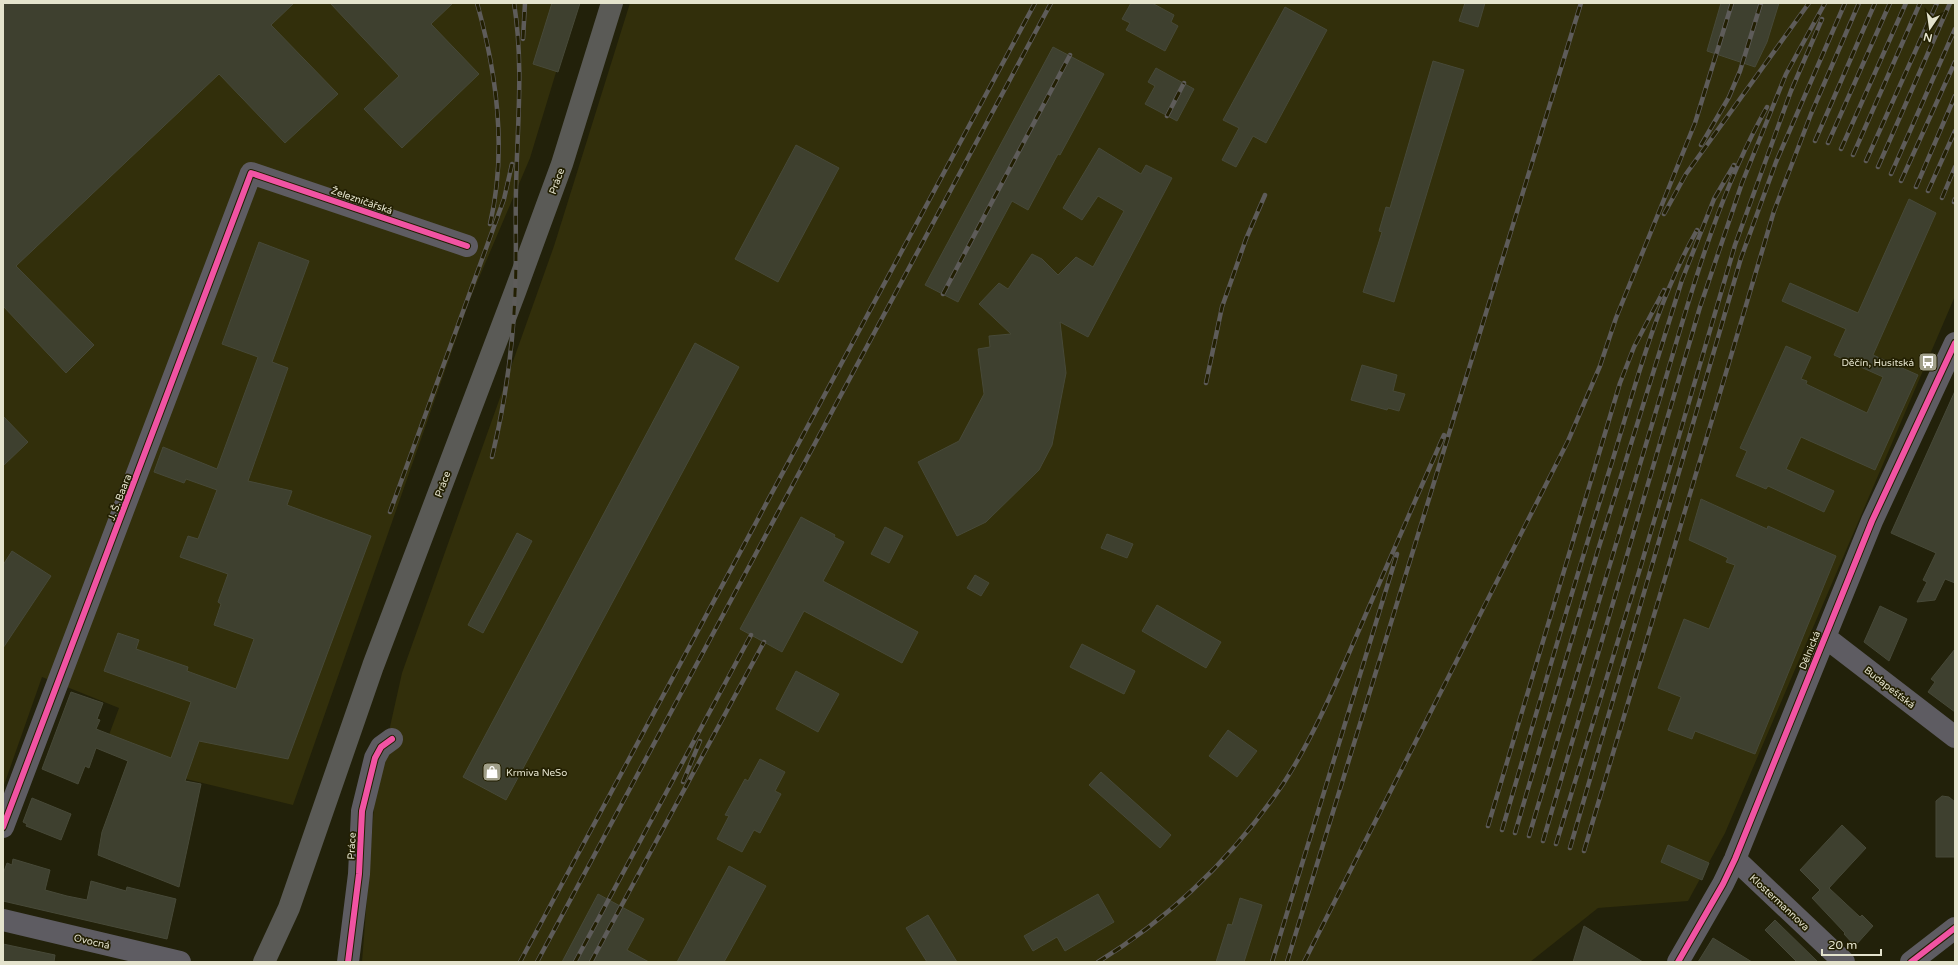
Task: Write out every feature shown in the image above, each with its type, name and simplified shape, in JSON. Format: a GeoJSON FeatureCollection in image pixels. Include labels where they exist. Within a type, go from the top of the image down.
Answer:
{"type":"FeatureCollection","features":[{"type":"Feature","properties":{"kind":"main road","name":"Práce"},"geometry":{"type":"LineString","coordinates":[[264,962],[289,908],[373,666],[510,306],[562,164],[612,3]]}},
{"type":"Feature","properties":{"kind":"main road"},"geometry":{"type":"LineString","coordinates":[[282,962],[289,908]]}},
{"type":"Feature","properties":{"kind":"street","name":"Železničářská"},"geometry":{"type":"LineString","coordinates":[[251,174],[467,246]]}},
{"type":"Feature","properties":{"kind":"street","name":"J. Š. Baara"},"geometry":{"type":"LineString","coordinates":[[3,828],[251,174]]}},
{"type":"Feature","properties":{"kind":"street","name":"Dělnická"},"geometry":{"type":"LineString","coordinates":[[1678,962],[1723,884],[1735,859],[1872,521],[1955,343]]}},
{"type":"Feature","properties":{"kind":"street","name":"Budapešťská"},"geometry":{"type":"LineString","coordinates":[[1825,637],[1955,737]]}},
{"type":"Feature","properties":{"kind":"street","name":"Práce"},"geometry":{"type":"LineString","coordinates":[[348,962],[359,874],[362,811],[375,758],[381,747],[392,739]]}},
{"type":"Feature","properties":{"kind":"street","name":"Klostermannova"},"geometry":{"type":"LineString","coordinates":[[1735,859],[1844,962]]}},
{"type":"Feature","properties":{"kind":"street","name":"Ovocná"},"geometry":{"type":"LineString","coordinates":[[3,920],[180,962]]}},
{"type":"Feature","properties":{"kind":"street"},"geometry":{"type":"LineString","coordinates":[[1911,962],[1955,928]]}},
{"type":"Feature","properties":{"kind":"shaded area"},"geometry":{"type":"Polygon","coordinates":[[[3,3],[577,3],[530,158],[470,299],[293,805],[186,779],[103,751],[119,708],[42,677],[3,788],[3,3]]]}},
{"type":"Feature","properties":{"kind":"shaded area"},"geometry":{"type":"Polygon","coordinates":[[[630,3],[1955,3],[1955,296],[1725,833],[1688,901],[1598,908],[1530,962],[362,962],[375,794],[402,673],[554,246],[630,3]]]}},
{"type":"Feature","properties":{"kind":"building"},"geometry":{"type":"Polygon","coordinates":[[[3,3],[294,3],[271,25],[338,94],[285,143],[219,74],[16,266],[94,345],[66,373],[3,306],[3,3]]]}},
{"type":"Feature","properties":{"kind":"building"},"geometry":{"type":"Polygon","coordinates":[[[330,3],[453,3],[431,24],[479,74],[402,148],[364,109],[399,76],[330,3]]]}},
{"type":"Feature","properties":{"kind":"building"},"geometry":{"type":"Polygon","coordinates":[[[552,3],[580,3],[558,72],[533,64],[552,3]]]}},
{"type":"Feature","properties":{"kind":"building"},"geometry":{"type":"Polygon","coordinates":[[[1131,3],[1152,3],[1174,15],[1171,22],[1178,26],[1165,51],[1126,30],[1130,23],[1122,19],[1131,3]]]}},
{"type":"Feature","properties":{"kind":"building"},"geometry":{"type":"Polygon","coordinates":[[[1465,3],[1485,3],[1478,27],[1459,21],[1465,3]]]}},
{"type":"Feature","properties":{"kind":"building"},"geometry":{"type":"Polygon","coordinates":[[[1721,3],[1779,3],[1767,42],[1755,67],[1707,51],[1721,3]]]}},
{"type":"Feature","properties":{"kind":"building"},"geometry":{"type":"Polygon","coordinates":[[[1285,7],[1327,30],[1266,143],[1253,136],[1236,167],[1222,160],[1239,128],[1223,120],[1285,7]]]}},
{"type":"Feature","properties":{"kind":"building"},"geometry":{"type":"Polygon","coordinates":[[[1053,47],[1104,74],[1028,210],[1012,201],[958,302],[925,285],[1053,47]]]}},
{"type":"Feature","properties":{"kind":"building"},"geometry":{"type":"Polygon","coordinates":[[[1433,61],[1464,70],[1394,302],[1363,292],[1382,232],[1379,231],[1386,207],[1390,208],[1433,61]]]}},
{"type":"Feature","properties":{"kind":"building"},"geometry":{"type":"Polygon","coordinates":[[[1156,68],[1194,89],[1177,121],[1145,104],[1155,86],[1148,82],[1156,68]]]}},
{"type":"Feature","properties":{"kind":"building"},"geometry":{"type":"Polygon","coordinates":[[[796,145],[839,168],[778,282],[735,259],[796,145]]]}},
{"type":"Feature","properties":{"kind":"building"},"geometry":{"type":"Polygon","coordinates":[[[1099,148],[1141,174],[1146,165],[1172,178],[1088,337],[1060,322],[1066,373],[1052,445],[1039,470],[986,522],[957,536],[918,462],[959,441],[984,394],[978,349],[990,347],[989,336],[1011,334],[979,304],[999,283],[1008,289],[1032,254],[1042,259],[1058,275],[1076,257],[1093,267],[1124,211],[1098,196],[1082,220],[1063,208],[1099,148]]]}},
{"type":"Feature","properties":{"kind":"building"},"geometry":{"type":"Polygon","coordinates":[[[1909,199],[1936,213],[1873,355],[1918,375],[1875,470],[1801,437],[1786,469],[1834,491],[1824,512],[1768,486],[1766,489],[1736,476],[1747,451],[1740,448],[1786,346],[1811,357],[1801,379],[1807,381],[1806,384],[1867,413],[1883,377],[1834,355],[1846,329],[1782,301],[1790,283],[1858,313],[1909,199]]]}},
{"type":"Feature","properties":{"kind":"building"},"geometry":{"type":"Polygon","coordinates":[[[259,242],[309,261],[272,362],[288,368],[248,481],[292,491],[287,505],[371,536],[288,759],[199,741],[185,781],[201,784],[179,887],[98,855],[102,832],[128,761],[96,748],[89,768],[85,766],[78,784],[42,769],[71,692],[103,703],[97,719],[100,720],[96,729],[171,758],[191,702],[104,671],[118,633],[139,640],[136,649],[188,667],[187,671],[236,689],[254,639],[214,625],[221,604],[218,602],[228,574],[180,557],[188,536],[198,539],[217,490],[186,479],[184,483],[154,472],[163,447],[217,469],[258,357],[222,344],[259,242]]]}},
{"type":"Feature","properties":{"kind":"building"},"geometry":{"type":"Polygon","coordinates":[[[695,343],[739,367],[506,800],[463,777],[695,343]]]}},
{"type":"Feature","properties":{"kind":"building"},"geometry":{"type":"Polygon","coordinates":[[[1362,365],[1397,375],[1393,391],[1405,394],[1399,411],[1388,408],[1387,410],[1351,400],[1362,365]]]}},
{"type":"Feature","properties":{"kind":"building"},"geometry":{"type":"Polygon","coordinates":[[[1955,391],[1955,583],[1945,579],[1935,600],[1917,602],[1927,582],[1923,580],[1936,553],[1891,533],[1955,391]]]}},
{"type":"Feature","properties":{"kind":"building"},"geometry":{"type":"Polygon","coordinates":[[[3,416],[28,442],[3,466],[3,416]]]}},
{"type":"Feature","properties":{"kind":"building"},"geometry":{"type":"Polygon","coordinates":[[[1701,499],[1767,529],[1768,526],[1836,556],[1755,754],[1695,731],[1692,739],[1668,730],[1681,697],[1658,688],[1684,619],[1709,629],[1735,565],[1726,562],[1728,558],[1689,540],[1701,499]]]}},
{"type":"Feature","properties":{"kind":"building"},"geometry":{"type":"Polygon","coordinates":[[[801,517],[835,535],[834,537],[844,542],[823,581],[918,632],[902,663],[804,611],[782,652],[740,629],[801,517]]]}},
{"type":"Feature","properties":{"kind":"building"},"geometry":{"type":"Polygon","coordinates":[[[885,527],[903,536],[889,563],[871,554],[885,527]]]}},
{"type":"Feature","properties":{"kind":"building"},"geometry":{"type":"Polygon","coordinates":[[[517,533],[532,541],[483,633],[468,625],[517,533]]]}},
{"type":"Feature","properties":{"kind":"building"},"geometry":{"type":"Polygon","coordinates":[[[1107,534],[1133,544],[1127,558],[1101,548],[1107,534]]]}},
{"type":"Feature","properties":{"kind":"building"},"geometry":{"type":"Polygon","coordinates":[[[12,551],[51,576],[3,648],[3,565],[12,551]]]}},
{"type":"Feature","properties":{"kind":"building"},"geometry":{"type":"Polygon","coordinates":[[[975,575],[989,583],[981,596],[967,588],[975,575]]]}},
{"type":"Feature","properties":{"kind":"building"},"geometry":{"type":"Polygon","coordinates":[[[1157,605],[1221,642],[1206,668],[1142,631],[1157,605]]]}},
{"type":"Feature","properties":{"kind":"building"},"geometry":{"type":"Polygon","coordinates":[[[1880,606],[1907,619],[1889,661],[1864,642],[1880,606]]]}},
{"type":"Feature","properties":{"kind":"building"},"geometry":{"type":"Polygon","coordinates":[[[1082,644],[1135,671],[1124,694],[1070,667],[1082,644]]]}},
{"type":"Feature","properties":{"kind":"building"},"geometry":{"type":"Polygon","coordinates":[[[1955,649],[1955,712],[1928,692],[1935,682],[1931,679],[1955,649]]]}},
{"type":"Feature","properties":{"kind":"building"},"geometry":{"type":"Polygon","coordinates":[[[796,671],[839,694],[818,732],[776,709],[796,671]]]}},
{"type":"Feature","properties":{"kind":"building"},"geometry":{"type":"Polygon","coordinates":[[[1228,730],[1257,751],[1237,777],[1209,756],[1228,730]]]}},
{"type":"Feature","properties":{"kind":"building"},"geometry":{"type":"Polygon","coordinates":[[[760,759],[785,772],[775,791],[781,794],[760,833],[754,830],[742,852],[717,839],[729,816],[725,815],[745,779],[748,781],[760,759]]]}},
{"type":"Feature","properties":{"kind":"building"},"geometry":{"type":"Polygon","coordinates":[[[1101,772],[1171,835],[1160,848],[1089,785],[1101,772]]]}},
{"type":"Feature","properties":{"kind":"building"},"geometry":{"type":"Polygon","coordinates":[[[1942,796],[1949,797],[1955,802],[1955,857],[1936,857],[1936,801],[1942,796]]]}},
{"type":"Feature","properties":{"kind":"building"},"geometry":{"type":"Polygon","coordinates":[[[32,798],[71,814],[61,840],[26,826],[27,824],[23,822],[32,798]]]}},
{"type":"Feature","properties":{"kind":"building"},"geometry":{"type":"Polygon","coordinates":[[[1842,825],[1866,848],[1829,888],[1860,917],[1862,915],[1873,926],[1855,946],[1844,934],[1845,933],[1812,898],[1820,890],[1800,870],[1842,825]]]}},
{"type":"Feature","properties":{"kind":"building"},"geometry":{"type":"Polygon","coordinates":[[[1668,845],[1709,863],[1702,880],[1661,862],[1668,845]]]}},
{"type":"Feature","properties":{"kind":"building"},"geometry":{"type":"Polygon","coordinates":[[[13,859],[50,870],[45,890],[67,896],[87,900],[91,881],[126,891],[127,887],[176,899],[167,939],[3,901],[3,874],[7,863],[12,865],[13,859]]]}},
{"type":"Feature","properties":{"kind":"building"},"geometry":{"type":"Polygon","coordinates":[[[729,866],[766,886],[724,962],[677,962],[729,866]]]}},
{"type":"Feature","properties":{"kind":"building"},"geometry":{"type":"Polygon","coordinates":[[[598,894],[644,919],[627,950],[649,962],[562,962],[598,894]]]}},
{"type":"Feature","properties":{"kind":"building"},"geometry":{"type":"Polygon","coordinates":[[[1098,894],[1114,922],[1065,951],[1057,937],[1033,951],[1024,936],[1098,894]]]}},
{"type":"Feature","properties":{"kind":"building"},"geometry":{"type":"Polygon","coordinates":[[[1240,898],[1262,905],[1244,962],[1216,962],[1228,924],[1232,925],[1240,898]]]}},
{"type":"Feature","properties":{"kind":"building"},"geometry":{"type":"Polygon","coordinates":[[[928,915],[957,962],[927,962],[906,928],[928,915]]]}},
{"type":"Feature","properties":{"kind":"building"},"geometry":{"type":"Polygon","coordinates":[[[1775,920],[1818,962],[1797,962],[1765,930],[1775,920]]]}},
{"type":"Feature","properties":{"kind":"building"},"geometry":{"type":"Polygon","coordinates":[[[1584,926],[1643,962],[1573,962],[1584,926]]]}},
{"type":"Feature","properties":{"kind":"building"},"geometry":{"type":"Polygon","coordinates":[[[1713,938],[1752,962],[1698,962],[1713,938]]]}},
{"type":"Feature","properties":{"kind":"building"},"geometry":{"type":"Polygon","coordinates":[[[3,944],[55,955],[54,962],[3,962],[3,944]]]}},
{"type":"Feature","properties":{"kind":"railway"},"geometry":{"type":"LineString","coordinates":[[477,3],[490,57],[499,141],[495,197],[490,224]]}},
{"type":"Feature","properties":{"kind":"railway"},"geometry":{"type":"LineString","coordinates":[[492,457],[508,375],[515,293],[519,50],[514,3]]}},
{"type":"Feature","properties":{"kind":"railway"},"geometry":{"type":"LineString","coordinates":[[523,39],[525,3]]}},
{"type":"Feature","properties":{"kind":"railway"},"geometry":{"type":"LineString","coordinates":[[520,962],[1035,3]]}},
{"type":"Feature","properties":{"kind":"railway"},"geometry":{"type":"LineString","coordinates":[[537,962],[1051,3]]}},
{"type":"Feature","properties":{"kind":"railway"},"geometry":{"type":"LineString","coordinates":[[1287,962],[1581,3]]}},
{"type":"Feature","properties":{"kind":"railway"},"geometry":{"type":"LineString","coordinates":[[1304,962],[1568,441],[1600,366],[1616,318],[1695,123],[1732,3]]}},
{"type":"Feature","properties":{"kind":"railway"},"geometry":{"type":"LineString","coordinates":[[1701,145],[1729,97],[1740,71],[1761,3]]}},
{"type":"Feature","properties":{"kind":"railway"},"geometry":{"type":"LineString","coordinates":[[1664,214],[1686,174],[1809,3]]}},
{"type":"Feature","properties":{"kind":"railway"},"geometry":{"type":"LineString","coordinates":[[1543,841],[1700,307],[1742,183],[1786,74],[1825,3]]}},
{"type":"Feature","properties":{"kind":"railway"},"geometry":{"type":"LineString","coordinates":[[1570,848],[1741,258],[1776,162],[1845,3]]}},
{"type":"Feature","properties":{"kind":"railway"},"geometry":{"type":"LineString","coordinates":[[1584,851],[1774,211],[1811,114],[1859,3]]}},
{"type":"Feature","properties":{"kind":"railway"},"geometry":{"type":"LineString","coordinates":[[1815,141],[1875,3]]}},
{"type":"Feature","properties":{"kind":"railway"},"geometry":{"type":"LineString","coordinates":[[1828,143],[1890,3]]}},
{"type":"Feature","properties":{"kind":"railway"},"geometry":{"type":"LineString","coordinates":[[1841,149],[1906,3]]}},
{"type":"Feature","properties":{"kind":"railway"},"geometry":{"type":"LineString","coordinates":[[1853,155],[1920,3]]}},
{"type":"Feature","properties":{"kind":"railway"},"geometry":{"type":"LineString","coordinates":[[1866,161],[1937,3]]}},
{"type":"Feature","properties":{"kind":"railway"},"geometry":{"type":"LineString","coordinates":[[1878,167],[1950,3]]}},
{"type":"Feature","properties":{"kind":"railway"},"geometry":{"type":"LineString","coordinates":[[1556,844],[1642,562],[1735,245],[1791,91],[1822,19]]}},
{"type":"Feature","properties":{"kind":"railway"},"geometry":{"type":"LineString","coordinates":[[1891,174],[1955,29]]}},
{"type":"Feature","properties":{"kind":"railway"},"geometry":{"type":"LineString","coordinates":[[943,294],[1070,55]]}},
{"type":"Feature","properties":{"kind":"railway"},"geometry":{"type":"LineString","coordinates":[[1901,181],[1955,62]]}},
{"type":"Feature","properties":{"kind":"railway"},"geometry":{"type":"LineString","coordinates":[[1167,116],[1184,83]]}},
{"type":"Feature","properties":{"kind":"railway"},"geometry":{"type":"LineString","coordinates":[[1916,187],[1955,96]]}},
{"type":"Feature","properties":{"kind":"railway"},"geometry":{"type":"LineString","coordinates":[[1529,836],[1703,256],[1732,180],[1748,143],[1767,107]]}},
{"type":"Feature","properties":{"kind":"railway"},"geometry":{"type":"LineString","coordinates":[[1928,191],[1955,131]]}},
{"type":"Feature","properties":{"kind":"railway"},"geometry":{"type":"LineString","coordinates":[[390,512],[504,199],[512,164]]}},
{"type":"Feature","properties":{"kind":"railway"},"geometry":{"type":"LineString","coordinates":[[1515,833],[1598,550],[1682,280],[1714,199],[1734,165]]}},
{"type":"Feature","properties":{"kind":"railway"},"geometry":{"type":"LineString","coordinates":[[1942,198],[1955,167]]}},
{"type":"Feature","properties":{"kind":"railway"},"geometry":{"type":"LineString","coordinates":[[1206,383],[1222,307],[1246,239],[1265,195]]}},
{"type":"Feature","properties":{"kind":"railway"},"geometry":{"type":"LineString","coordinates":[[1502,830],[1648,343],[1670,285],[1697,230]]}},
{"type":"Feature","properties":{"kind":"railway"},"geometry":{"type":"LineString","coordinates":[[1488,826],[1620,383],[1634,347],[1664,290]]}},
{"type":"Feature","properties":{"kind":"railway"},"geometry":{"type":"LineString","coordinates":[[1098,962],[1151,925],[1200,883],[1244,836],[1283,784],[1303,751],[1329,699],[1444,435]]}},
{"type":"Feature","properties":{"kind":"railway"},"geometry":{"type":"LineString","coordinates":[[1272,962],[1397,554]]}},
{"type":"Feature","properties":{"kind":"railway"},"geometry":{"type":"LineString","coordinates":[[575,962],[751,635]]}},
{"type":"Feature","properties":{"kind":"railway"},"geometry":{"type":"LineString","coordinates":[[591,962],[764,642]]}},
{"type":"Feature","properties":{"kind":"railway"},"geometry":{"type":"LineString","coordinates":[[683,782],[700,741]]}},
{"type":"Feature","properties":{"kind":"cycle path"},"geometry":{"type":"LineString","coordinates":[[3,827],[251,173],[467,246]]}},
{"type":"Feature","properties":{"kind":"cycle path"},"geometry":{"type":"LineString","coordinates":[[1678,962],[1723,884],[1735,859],[1872,521],[1955,343]]}},
{"type":"Feature","properties":{"kind":"cycle path"},"geometry":{"type":"LineString","coordinates":[[348,962],[359,874],[362,811],[375,758],[381,747],[392,739]]}},
{"type":"Feature","properties":{"kind":"cycle path"},"geometry":{"type":"LineString","coordinates":[[1911,962],[1955,928]]}},
{"type":"Feature","properties":{"kind":"place","name":"Děčín, Husitská"},"geometry":{"type":"Point","coordinates":[1928,362]}},
{"type":"Feature","properties":{"kind":"place","name":"Krmiva NeSo"},"geometry":{"type":"Point","coordinates":[492,772]}}]}
